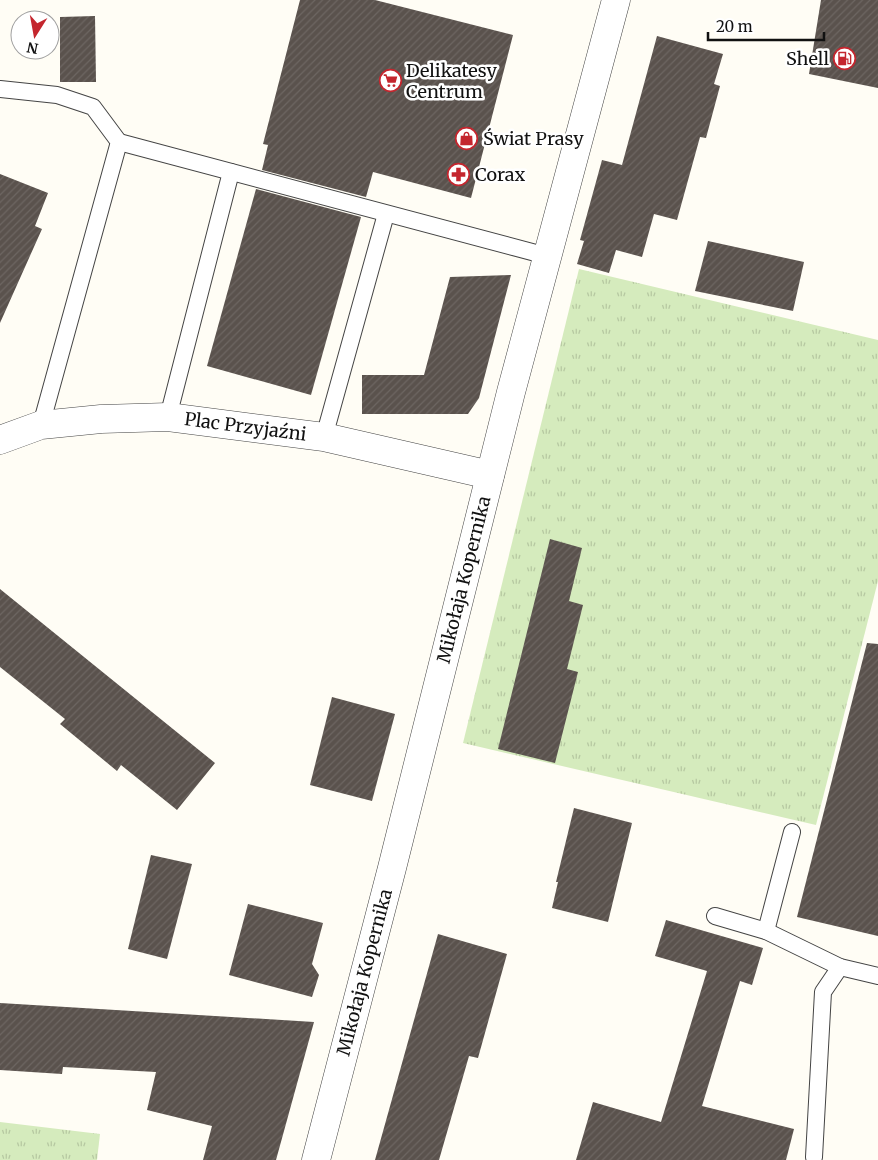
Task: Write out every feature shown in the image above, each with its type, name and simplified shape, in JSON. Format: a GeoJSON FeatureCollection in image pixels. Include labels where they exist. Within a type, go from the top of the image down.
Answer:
{"type":"FeatureCollection","features":[{"type":"Feature","properties":{"kind":"street","name":"Mikołaja Kopernika"},"geometry":{"type":"LineString","coordinates":[[316,1160],[392,868],[490,475],[616,0]]}},
{"type":"Feature","properties":{"kind":"street","name":"Plac Przyjaźni"},"geometry":{"type":"LineString","coordinates":[[0,440],[41,425],[100,419],[168,417],[324,438],[490,475]]}},
{"type":"Feature","properties":{"kind":"lane"},"geometry":{"type":"LineString","coordinates":[[0,89],[57,95],[93,107],[119,142],[548,256]]}},
{"type":"Feature","properties":{"kind":"lane"},"geometry":{"type":"LineString","coordinates":[[41,425],[119,142]]}},
{"type":"Feature","properties":{"kind":"lane"},"geometry":{"type":"LineString","coordinates":[[168,417],[231,172]]}},
{"type":"Feature","properties":{"kind":"lane"},"geometry":{"type":"LineString","coordinates":[[324,438],[386,214]]}},
{"type":"Feature","properties":{"kind":"lane"},"geometry":{"type":"LineString","coordinates":[[766,931],[792,832]]}},
{"type":"Feature","properties":{"kind":"lane"},"geometry":{"type":"LineString","coordinates":[[715,916],[766,931],[840,967],[878,976]]}},
{"type":"Feature","properties":{"kind":"lane"},"geometry":{"type":"LineString","coordinates":[[814,1157],[823,992],[840,967]]}},
{"type":"Feature","properties":{"kind":"green space"},"geometry":{"type":"Polygon","coordinates":[[[579,269],[878,340],[878,581],[816,825],[463,743],[579,269]]]}},
{"type":"Feature","properties":{"kind":"green space"},"geometry":{"type":"Polygon","coordinates":[[[0,1122],[100,1134],[97,1160],[0,1160],[0,1122]]]}},
{"type":"Feature","properties":{"kind":"building"},"geometry":{"type":"Polygon","coordinates":[[[300,0],[375,0],[513,35],[471,198],[373,172],[366,197],[262,170],[268,145],[263,144],[300,0]]]}},
{"type":"Feature","properties":{"kind":"building","name":"Shell"},"geometry":{"type":"Polygon","coordinates":[[[821,0],[878,0],[878,88],[809,74],[821,0]]]}},
{"type":"Feature","properties":{"kind":"building"},"geometry":{"type":"Polygon","coordinates":[[[95,16],[96,82],[60,82],[60,17],[95,16]]]}},
{"type":"Feature","properties":{"kind":"building"},"geometry":{"type":"Polygon","coordinates":[[[657,36],[723,54],[714,84],[720,86],[706,138],[700,137],[677,220],[654,214],[642,257],[616,250],[609,273],[577,264],[584,241],[580,240],[602,160],[622,165],[657,36]]]}},
{"type":"Feature","properties":{"kind":"building"},"geometry":{"type":"Polygon","coordinates":[[[0,174],[48,193],[35,226],[42,229],[0,323],[0,174]]]}},
{"type":"Feature","properties":{"kind":"building"},"geometry":{"type":"Polygon","coordinates":[[[256,189],[361,217],[311,395],[207,366],[256,189]]]}},
{"type":"Feature","properties":{"kind":"building"},"geometry":{"type":"Polygon","coordinates":[[[708,241],[804,262],[793,311],[695,291],[708,241]]]}},
{"type":"Feature","properties":{"kind":"building"},"geometry":{"type":"Polygon","coordinates":[[[511,275],[479,398],[468,414],[362,414],[362,375],[424,375],[450,277],[511,275]]]}},
{"type":"Feature","properties":{"kind":"building"},"geometry":{"type":"Polygon","coordinates":[[[550,539],[582,548],[569,601],[583,605],[567,669],[578,672],[555,763],[498,749],[550,539]]]}},
{"type":"Feature","properties":{"kind":"building"},"geometry":{"type":"Polygon","coordinates":[[[0,589],[215,763],[177,810],[121,765],[117,771],[60,724],[65,719],[0,667],[0,589]]]}},
{"type":"Feature","properties":{"kind":"building"},"geometry":{"type":"Polygon","coordinates":[[[867,643],[878,644],[878,936],[797,917],[867,643]]]}},
{"type":"Feature","properties":{"kind":"building"},"geometry":{"type":"Polygon","coordinates":[[[332,697],[395,714],[372,801],[310,785],[332,697]]]}},
{"type":"Feature","properties":{"kind":"building"},"geometry":{"type":"Polygon","coordinates":[[[574,808],[632,823],[608,922],[552,908],[558,882],[556,882],[574,808]]]}},
{"type":"Feature","properties":{"kind":"building"},"geometry":{"type":"Polygon","coordinates":[[[151,855],[192,864],[167,959],[128,949],[151,855]]]}},
{"type":"Feature","properties":{"kind":"building"},"geometry":{"type":"Polygon","coordinates":[[[248,904],[323,923],[312,964],[319,975],[312,997],[229,975],[248,904]]]}},
{"type":"Feature","properties":{"kind":"building"},"geometry":{"type":"Polygon","coordinates":[[[666,920],[763,948],[752,985],[740,981],[702,1106],[794,1129],[786,1160],[576,1160],[593,1102],[661,1122],[707,971],[655,956],[666,920]]]}},
{"type":"Feature","properties":{"kind":"building"},"geometry":{"type":"Polygon","coordinates":[[[438,934],[507,954],[478,1058],[469,1056],[439,1160],[375,1160],[438,934]]]}},
{"type":"Feature","properties":{"kind":"building"},"geometry":{"type":"Polygon","coordinates":[[[0,1003],[314,1022],[276,1160],[203,1160],[212,1126],[147,1110],[156,1072],[63,1067],[62,1074],[0,1070],[0,1003]]]}},
{"type":"Feature","properties":{"kind":"place","name":"Shell"},"geometry":{"type":"Point","coordinates":[845,59]}},
{"type":"Feature","properties":{"kind":"place","name":"Delikatesy Centrum"},"geometry":{"type":"Point","coordinates":[390,81]}},
{"type":"Feature","properties":{"kind":"place","name":"Świat Prasy"},"geometry":{"type":"Point","coordinates":[467,139]}},
{"type":"Feature","properties":{"kind":"place","name":"Corax"},"geometry":{"type":"Point","coordinates":[459,175]}}]}
